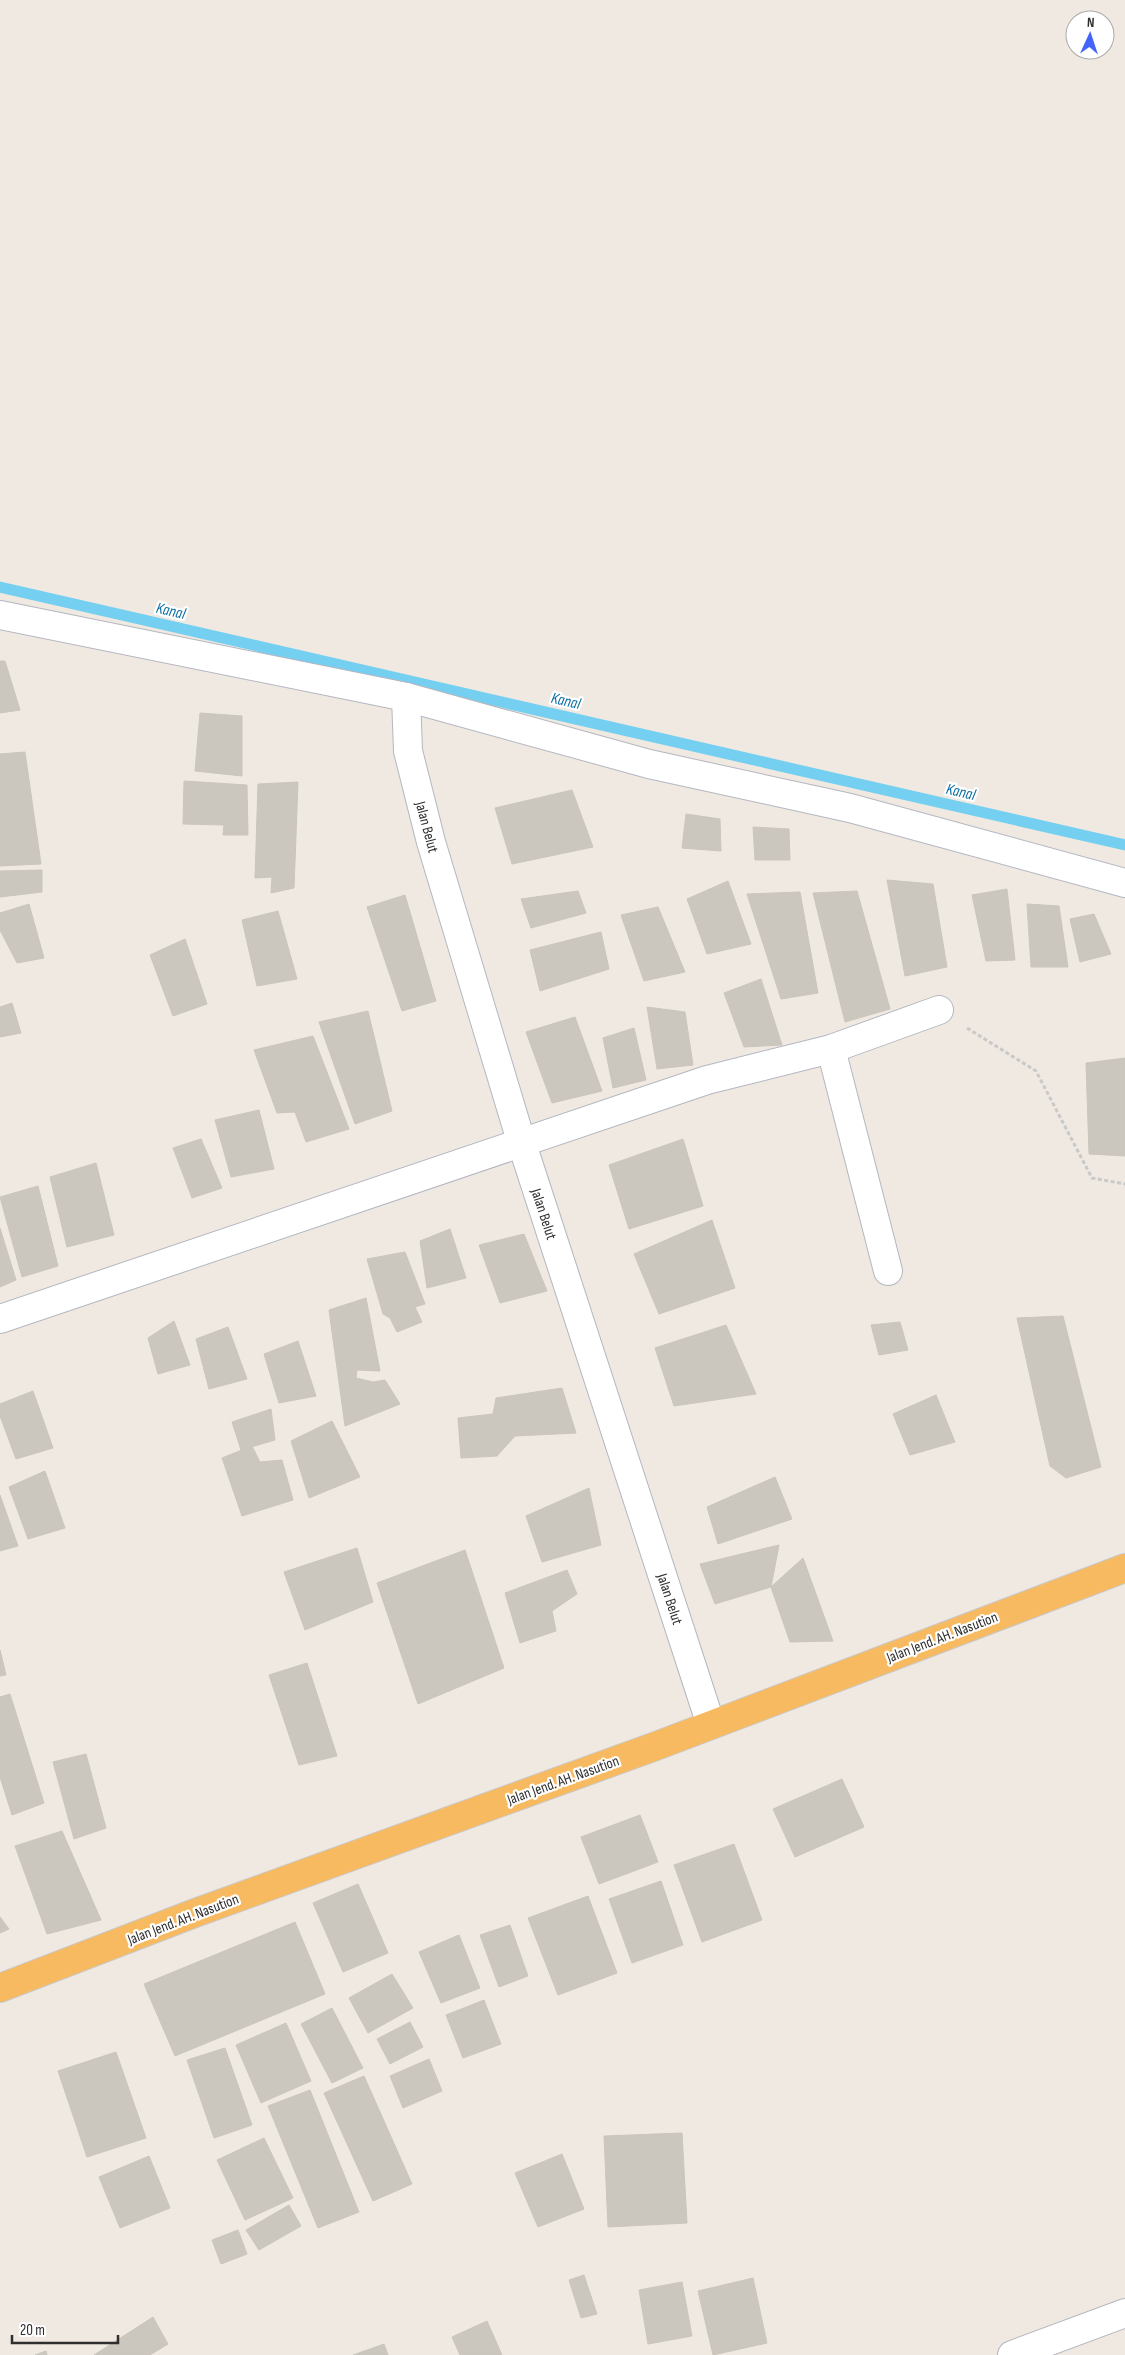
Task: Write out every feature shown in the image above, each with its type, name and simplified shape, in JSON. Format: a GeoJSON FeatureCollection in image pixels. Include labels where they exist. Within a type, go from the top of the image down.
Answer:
{"type":"FeatureCollection","features":[{"type":"Feature","properties":{"kind":"highway","name":"Jalan Jend. AH. Nasution"},"geometry":{"type":"LineString","coordinates":[[0,1988],[195,1913],[711,1725],[1125,1568]]}},
{"type":"Feature","properties":{"kind":"street"},"geometry":{"type":"LineString","coordinates":[[0,615],[406,697],[649,764],[850,808],[1125,883]]}},
{"type":"Feature","properties":{"kind":"street","name":"Jalan Belut"},"geometry":{"type":"LineString","coordinates":[[406,697],[408,751],[431,842],[521,1141],[711,1725]]}},
{"type":"Feature","properties":{"kind":"street"},"geometry":{"type":"LineString","coordinates":[[0,1318],[521,1141],[707,1080],[831,1049],[939,1010]]}},
{"type":"Feature","properties":{"kind":"street"},"geometry":{"type":"LineString","coordinates":[[831,1049],[888,1271]]}},
{"type":"Feature","properties":{"kind":"street"},"geometry":{"type":"LineString","coordinates":[[1012,2355],[1125,2313]]}},
{"type":"Feature","properties":{"kind":"path"},"geometry":{"type":"LineString","coordinates":[[939,1010],[1036,1072],[1092,1178],[1125,1184]]}},
{"type":"Feature","properties":{"kind":"building"},"geometry":{"type":"Polygon","coordinates":[[[0,661],[5,661],[20,710],[0,713],[0,661]]]}},
{"type":"Feature","properties":{"kind":"building"},"geometry":{"type":"Polygon","coordinates":[[[200,713],[242,716],[242,776],[195,771],[200,713]]]}},
{"type":"Feature","properties":{"kind":"building"},"geometry":{"type":"Polygon","coordinates":[[[25,752],[41,864],[0,866],[0,754],[25,752]]]}},
{"type":"Feature","properties":{"kind":"building"},"geometry":{"type":"Polygon","coordinates":[[[184,781],[247,785],[248,835],[223,835],[224,825],[183,824],[184,781]]]}},
{"type":"Feature","properties":{"kind":"building"},"geometry":{"type":"Polygon","coordinates":[[[298,782],[294,888],[271,893],[272,877],[255,878],[258,784],[298,782]]]}},
{"type":"Feature","properties":{"kind":"building"},"geometry":{"type":"Polygon","coordinates":[[[572,790],[593,847],[512,864],[495,808],[572,790]]]}},
{"type":"Feature","properties":{"kind":"building"},"geometry":{"type":"Polygon","coordinates":[[[686,814],[720,819],[721,851],[682,848],[686,814]]]}},
{"type":"Feature","properties":{"kind":"building"},"geometry":{"type":"Polygon","coordinates":[[[753,827],[789,829],[790,860],[755,860],[753,827]]]}},
{"type":"Feature","properties":{"kind":"building"},"geometry":{"type":"Polygon","coordinates":[[[42,870],[42,892],[0,897],[0,871],[42,870]]]}},
{"type":"Feature","properties":{"kind":"building"},"geometry":{"type":"Polygon","coordinates":[[[887,880],[933,884],[947,967],[905,976],[887,880]]]}},
{"type":"Feature","properties":{"kind":"building"},"geometry":{"type":"Polygon","coordinates":[[[728,881],[751,944],[707,954],[687,899],[728,881]]]}},
{"type":"Feature","properties":{"kind":"building"},"geometry":{"type":"Polygon","coordinates":[[[1007,889],[1015,960],[986,961],[972,895],[1007,889]]]}},
{"type":"Feature","properties":{"kind":"building"},"geometry":{"type":"Polygon","coordinates":[[[578,891],[586,913],[531,928],[521,899],[578,891]]]}},
{"type":"Feature","properties":{"kind":"building"},"geometry":{"type":"Polygon","coordinates":[[[857,891],[890,1009],[845,1022],[813,893],[857,891]]]}},
{"type":"Feature","properties":{"kind":"building"},"geometry":{"type":"Polygon","coordinates":[[[800,892],[818,993],[781,999],[747,894],[800,892]]]}},
{"type":"Feature","properties":{"kind":"building"},"geometry":{"type":"Polygon","coordinates":[[[405,895],[436,1001],[402,1011],[367,907],[405,895]]]}},
{"type":"Feature","properties":{"kind":"building"},"geometry":{"type":"Polygon","coordinates":[[[29,904],[44,958],[17,963],[0,930],[0,913],[29,904]]]}},
{"type":"Feature","properties":{"kind":"building"},"geometry":{"type":"Polygon","coordinates":[[[1027,904],[1059,906],[1068,967],[1031,967],[1027,904]]]}},
{"type":"Feature","properties":{"kind":"building"},"geometry":{"type":"Polygon","coordinates":[[[658,907],[685,972],[644,981],[621,915],[658,907]]]}},
{"type":"Feature","properties":{"kind":"building"},"geometry":{"type":"Polygon","coordinates":[[[278,911],[297,979],[257,986],[242,920],[278,911]]]}},
{"type":"Feature","properties":{"kind":"building"},"geometry":{"type":"Polygon","coordinates":[[[1094,914],[1111,954],[1080,962],[1070,919],[1094,914]]]}},
{"type":"Feature","properties":{"kind":"building"},"geometry":{"type":"Polygon","coordinates":[[[601,932],[609,969],[540,991],[530,950],[601,932]]]}},
{"type":"Feature","properties":{"kind":"building"},"geometry":{"type":"Polygon","coordinates":[[[185,939],[207,1004],[173,1016],[150,955],[185,939]]]}},
{"type":"Feature","properties":{"kind":"building"},"geometry":{"type":"Polygon","coordinates":[[[761,979],[782,1045],[744,1047],[724,993],[761,979]]]}},
{"type":"Feature","properties":{"kind":"building"},"geometry":{"type":"Polygon","coordinates":[[[12,1003],[21,1033],[0,1037],[0,1007],[12,1003]]]}},
{"type":"Feature","properties":{"kind":"building"},"geometry":{"type":"Polygon","coordinates":[[[647,1007],[685,1012],[693,1065],[657,1069],[647,1007]]]}},
{"type":"Feature","properties":{"kind":"building"},"geometry":{"type":"Polygon","coordinates":[[[368,1011],[392,1111],[355,1124],[319,1022],[368,1011]]]}},
{"type":"Feature","properties":{"kind":"building"},"geometry":{"type":"Polygon","coordinates":[[[575,1017],[602,1091],[552,1103],[526,1032],[575,1017]]]}},
{"type":"Feature","properties":{"kind":"building"},"geometry":{"type":"Polygon","coordinates":[[[634,1028],[646,1080],[613,1088],[603,1038],[634,1028]]]}},
{"type":"Feature","properties":{"kind":"building"},"geometry":{"type":"Polygon","coordinates":[[[313,1036],[349,1129],[306,1142],[295,1112],[277,1113],[254,1050],[313,1036]]]}},
{"type":"Feature","properties":{"kind":"building"},"geometry":{"type":"Polygon","coordinates":[[[1125,1058],[1125,1156],[1089,1154],[1086,1063],[1125,1058]]]}},
{"type":"Feature","properties":{"kind":"building"},"geometry":{"type":"Polygon","coordinates":[[[259,1110],[274,1169],[231,1177],[215,1120],[259,1110]]]}},
{"type":"Feature","properties":{"kind":"building"},"geometry":{"type":"Polygon","coordinates":[[[201,1139],[222,1188],[192,1198],[173,1148],[201,1139]]]}},
{"type":"Feature","properties":{"kind":"building"},"geometry":{"type":"Polygon","coordinates":[[[683,1139],[703,1206],[629,1229],[609,1165],[683,1139]]]}},
{"type":"Feature","properties":{"kind":"building"},"geometry":{"type":"Polygon","coordinates":[[[96,1163],[114,1235],[67,1247],[50,1177],[96,1163]]]}},
{"type":"Feature","properties":{"kind":"building"},"geometry":{"type":"Polygon","coordinates":[[[38,1186],[58,1266],[22,1277],[0,1197],[38,1186]]]}},
{"type":"Feature","properties":{"kind":"building"},"geometry":{"type":"Polygon","coordinates":[[[712,1220],[735,1288],[659,1314],[634,1254],[712,1220]]]}},
{"type":"Feature","properties":{"kind":"building"},"geometry":{"type":"Polygon","coordinates":[[[0,1228],[16,1280],[0,1287],[0,1228]]]}},
{"type":"Feature","properties":{"kind":"building"},"geometry":{"type":"Polygon","coordinates":[[[450,1229],[466,1278],[427,1288],[420,1241],[450,1229]]]}},
{"type":"Feature","properties":{"kind":"building"},"geometry":{"type":"Polygon","coordinates":[[[524,1234],[547,1291],[500,1303],[479,1245],[524,1234]]]}},
{"type":"Feature","properties":{"kind":"building"},"geometry":{"type":"Polygon","coordinates":[[[405,1252],[425,1304],[415,1307],[422,1322],[397,1332],[390,1318],[383,1314],[367,1259],[405,1252]]]}},
{"type":"Feature","properties":{"kind":"building"},"geometry":{"type":"Polygon","coordinates":[[[366,1298],[380,1371],[357,1370],[356,1378],[373,1382],[385,1380],[400,1404],[345,1426],[329,1310],[366,1298]]]}},
{"type":"Feature","properties":{"kind":"building"},"geometry":{"type":"Polygon","coordinates":[[[1063,1316],[1101,1467],[1066,1478],[1050,1466],[1017,1318],[1063,1316]]]}},
{"type":"Feature","properties":{"kind":"building"},"geometry":{"type":"Polygon","coordinates":[[[174,1321],[190,1365],[158,1374],[148,1338],[174,1321]]]}},
{"type":"Feature","properties":{"kind":"building"},"geometry":{"type":"Polygon","coordinates":[[[900,1322],[908,1350],[879,1355],[871,1325],[900,1322]]]}},
{"type":"Feature","properties":{"kind":"building"},"geometry":{"type":"Polygon","coordinates":[[[726,1325],[756,1394],[674,1406],[655,1348],[726,1325]]]}},
{"type":"Feature","properties":{"kind":"building"},"geometry":{"type":"Polygon","coordinates":[[[228,1327],[247,1379],[209,1389],[196,1339],[228,1327]]]}},
{"type":"Feature","properties":{"kind":"building"},"geometry":{"type":"Polygon","coordinates":[[[298,1341],[316,1396],[279,1403],[264,1354],[298,1341]]]}},
{"type":"Feature","properties":{"kind":"building"},"geometry":{"type":"Polygon","coordinates":[[[562,1388],[576,1433],[515,1436],[497,1456],[461,1458],[458,1418],[493,1414],[496,1398],[562,1388]]]}},
{"type":"Feature","properties":{"kind":"building"},"geometry":{"type":"Polygon","coordinates":[[[33,1391],[53,1448],[16,1459],[0,1416],[0,1404],[33,1391]]]}},
{"type":"Feature","properties":{"kind":"building"},"geometry":{"type":"Polygon","coordinates":[[[936,1395],[955,1442],[910,1455],[893,1414],[936,1395]]]}},
{"type":"Feature","properties":{"kind":"building"},"geometry":{"type":"Polygon","coordinates":[[[271,1409],[275,1440],[241,1450],[232,1422],[271,1409]]]}},
{"type":"Feature","properties":{"kind":"building"},"geometry":{"type":"Polygon","coordinates":[[[332,1421],[360,1477],[309,1498],[291,1441],[332,1421]]]}},
{"type":"Feature","properties":{"kind":"building"},"geometry":{"type":"Polygon","coordinates":[[[252,1446],[260,1462],[282,1460],[293,1500],[242,1516],[222,1458],[252,1446]]]}},
{"type":"Feature","properties":{"kind":"building"},"geometry":{"type":"Polygon","coordinates":[[[45,1471],[65,1528],[28,1539],[9,1487],[45,1471]]]}},
{"type":"Feature","properties":{"kind":"building"},"geometry":{"type":"Polygon","coordinates":[[[775,1477],[792,1519],[718,1544],[707,1507],[775,1477]]]}},
{"type":"Feature","properties":{"kind":"building"},"geometry":{"type":"Polygon","coordinates":[[[589,1488],[601,1545],[542,1562],[526,1516],[589,1488]]]}},
{"type":"Feature","properties":{"kind":"building"},"geometry":{"type":"Polygon","coordinates":[[[0,1495],[18,1546],[0,1551],[0,1495]]]}},
{"type":"Feature","properties":{"kind":"building"},"geometry":{"type":"Polygon","coordinates":[[[779,1545],[771,1587],[715,1604],[700,1564],[779,1545]]]}},
{"type":"Feature","properties":{"kind":"building"},"geometry":{"type":"Polygon","coordinates":[[[357,1548],[373,1602],[305,1630],[284,1572],[357,1548]]]}},
{"type":"Feature","properties":{"kind":"building"},"geometry":{"type":"Polygon","coordinates":[[[465,1550],[504,1668],[418,1704],[377,1583],[465,1550]]]}},
{"type":"Feature","properties":{"kind":"building"},"geometry":{"type":"Polygon","coordinates":[[[803,1558],[833,1641],[790,1642],[771,1587],[803,1558]]]}},
{"type":"Feature","properties":{"kind":"building"},"geometry":{"type":"Polygon","coordinates":[[[567,1570],[577,1594],[552,1611],[556,1631],[520,1643],[505,1593],[567,1570]]]}},
{"type":"Feature","properties":{"kind":"building"},"geometry":{"type":"Polygon","coordinates":[[[0,1650],[6,1675],[0,1676],[0,1650]]]}},
{"type":"Feature","properties":{"kind":"building"},"geometry":{"type":"Polygon","coordinates":[[[307,1663],[337,1756],[299,1765],[269,1675],[307,1663]]]}},
{"type":"Feature","properties":{"kind":"building"},"geometry":{"type":"Polygon","coordinates":[[[10,1694],[44,1803],[12,1815],[0,1777],[0,1697],[10,1694]]]}},
{"type":"Feature","properties":{"kind":"building"},"geometry":{"type":"Polygon","coordinates":[[[86,1754],[106,1828],[74,1839],[53,1762],[86,1754]]]}},
{"type":"Feature","properties":{"kind":"building"},"geometry":{"type":"Polygon","coordinates":[[[842,1779],[864,1827],[795,1857],[773,1809],[842,1779]]]}},
{"type":"Feature","properties":{"kind":"building"},"geometry":{"type":"Polygon","coordinates":[[[640,1815],[658,1862],[599,1884],[581,1837],[640,1815]]]}},
{"type":"Feature","properties":{"kind":"building"},"geometry":{"type":"Polygon","coordinates":[[[62,1831],[101,1920],[47,1934],[15,1846],[62,1831]]]}},
{"type":"Feature","properties":{"kind":"building"},"geometry":{"type":"Polygon","coordinates":[[[734,1844],[762,1920],[702,1942],[674,1865],[734,1844]]]}},
{"type":"Feature","properties":{"kind":"building"},"geometry":{"type":"Polygon","coordinates":[[[661,1881],[683,1945],[632,1963],[609,1899],[661,1881]]]}},
{"type":"Feature","properties":{"kind":"building"},"geometry":{"type":"Polygon","coordinates":[[[358,1884],[388,1953],[343,1972],[313,1903],[358,1884]]]}},
{"type":"Feature","properties":{"kind":"building"},"geometry":{"type":"Polygon","coordinates":[[[588,1896],[617,1973],[558,1995],[528,1918],[588,1896]]]}},
{"type":"Feature","properties":{"kind":"building"},"geometry":{"type":"Polygon","coordinates":[[[0,1917],[9,1929],[0,1933],[0,1917]]]}},
{"type":"Feature","properties":{"kind":"building"},"geometry":{"type":"Polygon","coordinates":[[[295,1922],[325,1994],[175,2056],[144,1984],[295,1922]]]}},
{"type":"Feature","properties":{"kind":"building"},"geometry":{"type":"Polygon","coordinates":[[[510,1925],[528,1976],[499,1987],[480,1935],[510,1925]]]}},
{"type":"Feature","properties":{"kind":"building"},"geometry":{"type":"Polygon","coordinates":[[[459,1935],[480,1988],[441,2003],[419,1952],[459,1935]]]}},
{"type":"Feature","properties":{"kind":"building"},"geometry":{"type":"Polygon","coordinates":[[[392,1974],[413,2008],[368,2033],[349,1998],[392,1974]]]}},
{"type":"Feature","properties":{"kind":"building"},"geometry":{"type":"Polygon","coordinates":[[[484,2000],[501,2044],[463,2058],[446,2015],[484,2000]]]}},
{"type":"Feature","properties":{"kind":"building"},"geometry":{"type":"Polygon","coordinates":[[[332,2008],[363,2068],[332,2083],[301,2024],[332,2008]]]}},
{"type":"Feature","properties":{"kind":"building"},"geometry":{"type":"Polygon","coordinates":[[[410,2022],[423,2047],[390,2064],[377,2039],[410,2022]]]}},
{"type":"Feature","properties":{"kind":"building"},"geometry":{"type":"Polygon","coordinates":[[[286,2023],[311,2081],[261,2103],[236,2045],[286,2023]]]}},
{"type":"Feature","properties":{"kind":"building"},"geometry":{"type":"Polygon","coordinates":[[[225,2048],[252,2125],[214,2138],[187,2060],[225,2048]]]}},
{"type":"Feature","properties":{"kind":"building"},"geometry":{"type":"Polygon","coordinates":[[[116,2052],[146,2138],[87,2157],[58,2071],[116,2052]]]}},
{"type":"Feature","properties":{"kind":"building"},"geometry":{"type":"Polygon","coordinates":[[[429,2059],[442,2091],[403,2108],[390,2076],[429,2059]]]}},
{"type":"Feature","properties":{"kind":"building"},"geometry":{"type":"Polygon","coordinates":[[[364,2076],[412,2184],[373,2201],[324,2093],[364,2076]]]}},
{"type":"Feature","properties":{"kind":"building"},"geometry":{"type":"Polygon","coordinates":[[[310,2090],[359,2212],[318,2228],[268,2106],[310,2090]]]}},
{"type":"Feature","properties":{"kind":"building"},"geometry":{"type":"Polygon","coordinates":[[[682,2133],[687,2223],[608,2227],[604,2136],[682,2133]]]}},
{"type":"Feature","properties":{"kind":"building"},"geometry":{"type":"Polygon","coordinates":[[[264,2138],[293,2198],[245,2220],[217,2160],[264,2138]]]}},
{"type":"Feature","properties":{"kind":"building"},"geometry":{"type":"Polygon","coordinates":[[[562,2154],[584,2209],[538,2227],[515,2173],[562,2154]]]}},
{"type":"Feature","properties":{"kind":"building"},"geometry":{"type":"Polygon","coordinates":[[[149,2156],[170,2208],[120,2228],[99,2177],[149,2156]]]}},
{"type":"Feature","properties":{"kind":"building"},"geometry":{"type":"Polygon","coordinates":[[[289,2205],[301,2226],[259,2250],[246,2230],[289,2205]]]}},
{"type":"Feature","properties":{"kind":"building"},"geometry":{"type":"Polygon","coordinates":[[[238,2230],[247,2254],[221,2264],[212,2240],[238,2230]]]}},
{"type":"Feature","properties":{"kind":"building"},"geometry":{"type":"Polygon","coordinates":[[[584,2275],[597,2314],[581,2318],[569,2280],[584,2275]]]}},
{"type":"Feature","properties":{"kind":"building"},"geometry":{"type":"Polygon","coordinates":[[[753,2278],[767,2343],[713,2355],[698,2291],[753,2278]]]}},
{"type":"Feature","properties":{"kind":"building"},"geometry":{"type":"Polygon","coordinates":[[[682,2282],[692,2336],[648,2344],[639,2290],[682,2282]]]}},
{"type":"Feature","properties":{"kind":"building"},"geometry":{"type":"Polygon","coordinates":[[[153,2317],[168,2344],[150,2355],[94,2355],[153,2317]]]}},
{"type":"Feature","properties":{"kind":"building"},"geometry":{"type":"Polygon","coordinates":[[[487,2321],[502,2355],[460,2355],[452,2337],[487,2321]]]}},
{"type":"Feature","properties":{"kind":"building"},"geometry":{"type":"Polygon","coordinates":[[[384,2344],[388,2355],[353,2355],[384,2344]]]}},
{"type":"Feature","properties":{"kind":"building"},"geometry":{"type":"Polygon","coordinates":[[[46,2351],[47,2355],[35,2355],[46,2351]]]}},
{"type":"Feature","properties":{"kind":"waterway","name":"Kanal"},"geometry":{"type":"LineString","coordinates":[[0,587],[1125,845]]}}]}
